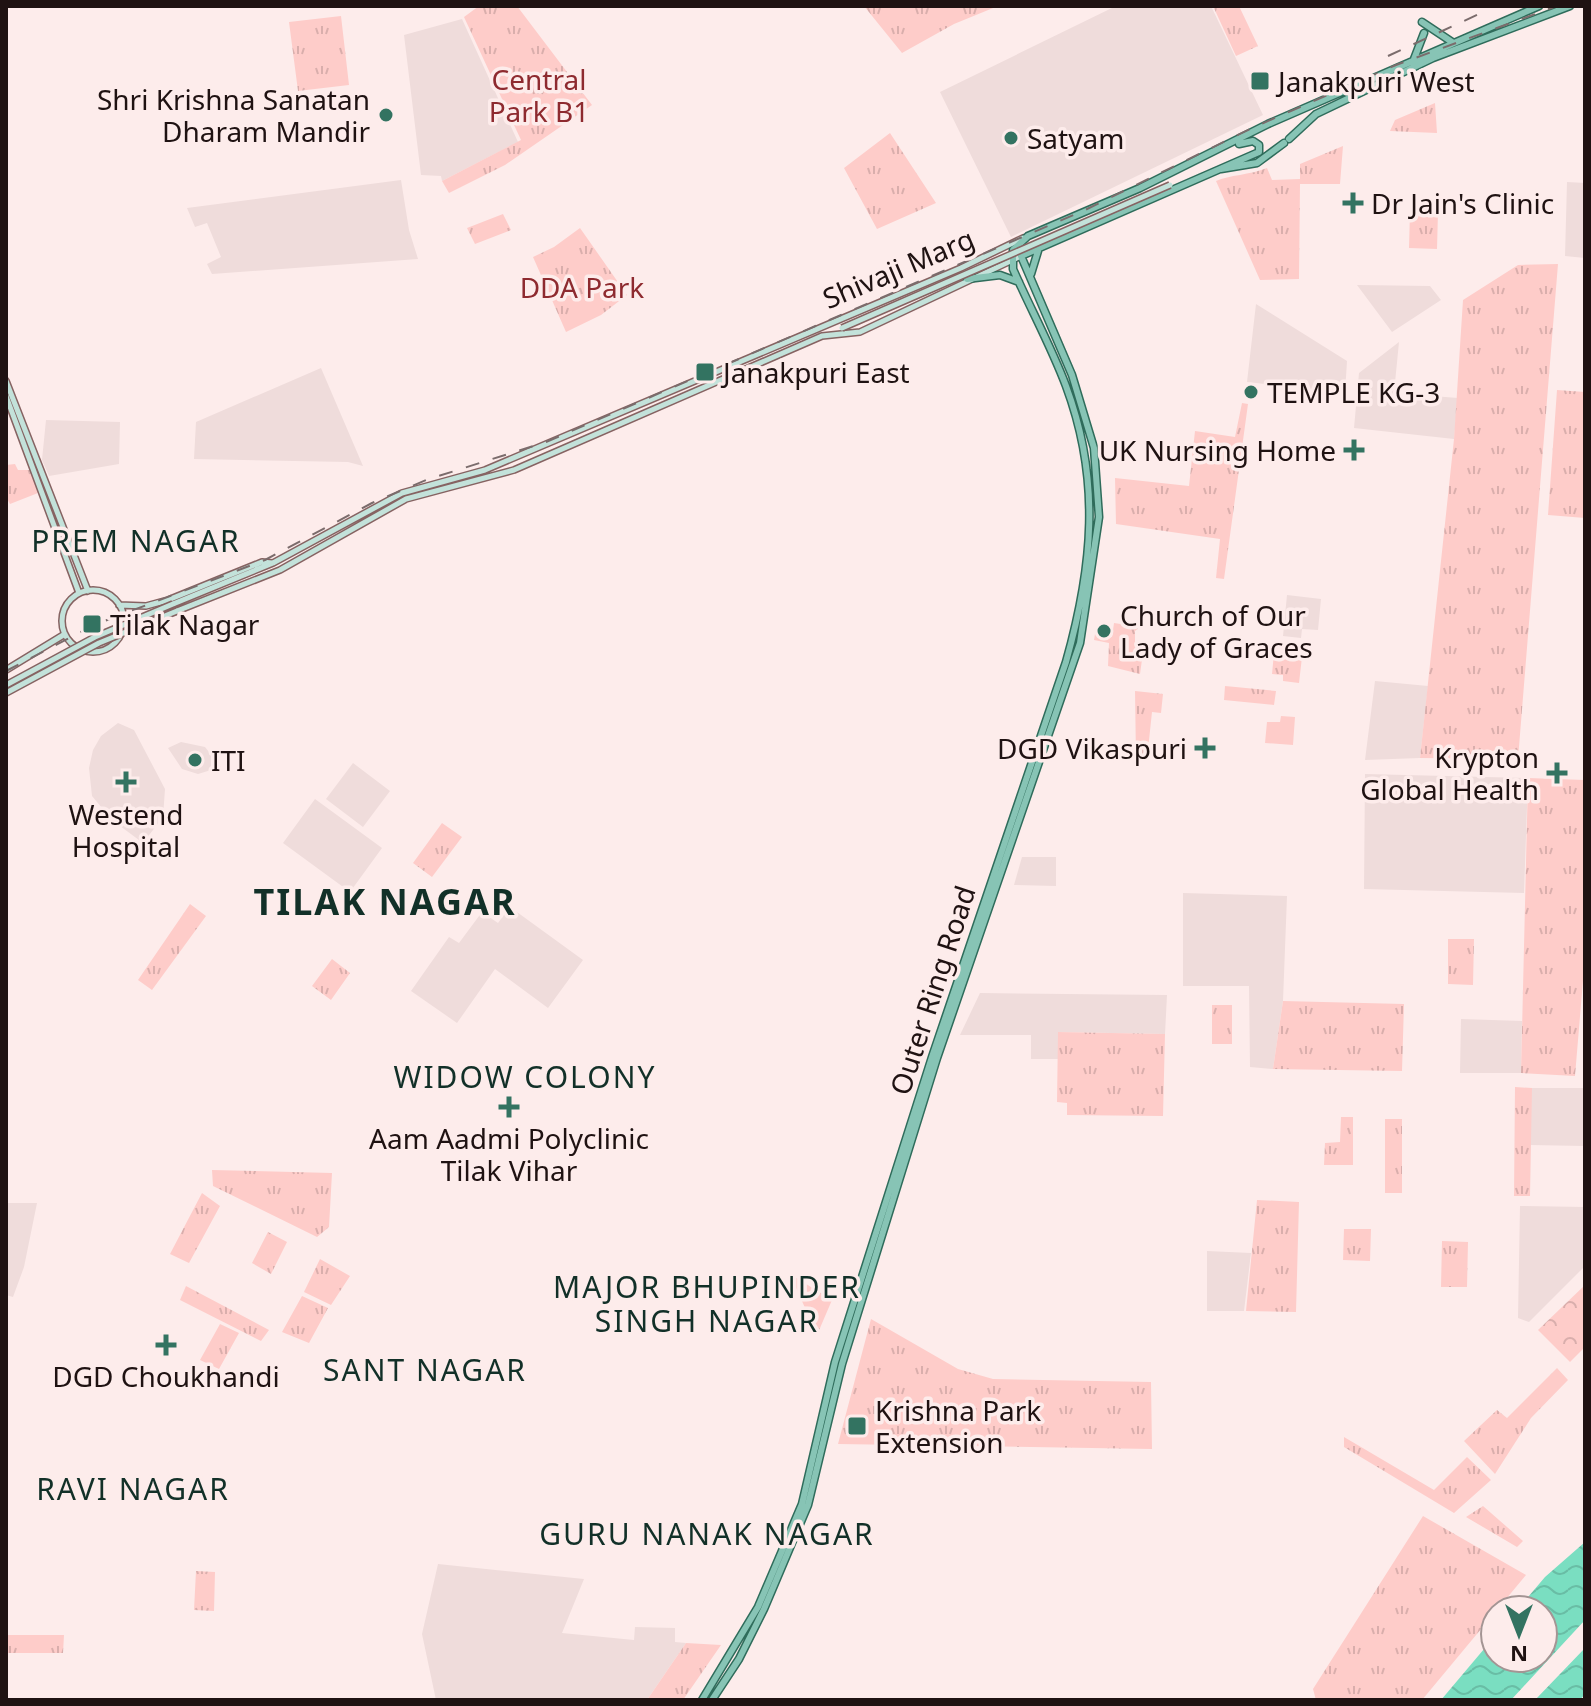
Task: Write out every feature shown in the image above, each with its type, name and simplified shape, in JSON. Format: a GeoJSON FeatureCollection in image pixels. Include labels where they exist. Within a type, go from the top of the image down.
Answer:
{"type":"FeatureCollection","features":[{"type":"Feature","properties":{"kind":"main road","name":"Shivaji Marg"},"geometry":{"type":"LineString","coordinates":[[273,563],[402,493],[485,470],[961,268],[1217,152],[1268,124],[1539,6]]}},
{"type":"Feature","properties":{"kind":"main road","name":"Shivaji Marg"},"geometry":{"type":"LineString","coordinates":[[6,693],[99,643],[295,563],[379,511],[406,499],[514,470],[822,336],[860,332],[967,279],[1217,169],[1257,163],[1316,114],[1433,58],[1570,6]]}},
{"type":"Feature","properties":{"kind":"main road"},"geometry":{"type":"LineString","coordinates":[[1422,22],[1454,42]]}},
{"type":"Feature","properties":{"kind":"main road"},"geometry":{"type":"LineString","coordinates":[[1414,59],[1424,33]]}},
{"type":"Feature","properties":{"kind":"main road"},"geometry":{"type":"LineString","coordinates":[[1217,152],[1250,140],[1259,148],[1256,156],[1217,169]]}},
{"type":"Feature","properties":{"kind":"main road"},"geometry":{"type":"LineString","coordinates":[[822,336],[1170,185],[1187,184]]}},
{"type":"Feature","properties":{"kind":"main road"},"geometry":{"type":"LineString","coordinates":[[1049,227],[1046,238],[1056,241]]}},
{"type":"Feature","properties":{"kind":"main road"},"geometry":{"type":"LineString","coordinates":[[1012,260],[1013,250],[1028,236]]}},
{"type":"Feature","properties":{"kind":"main road"},"geometry":{"type":"LineString","coordinates":[[1033,281],[1032,263],[1040,248]]}},
{"type":"Feature","properties":{"kind":"main road","name":"Outer Ring Road"},"geometry":{"type":"LineString","coordinates":[[712,1700],[739,1659],[764,1609],[808,1505],[842,1364],[937,1058],[1070,663],[1092,570],[1099,517],[1098,480],[1090,428],[1072,375],[1021,256]]}},
{"type":"Feature","properties":{"kind":"main road","name":"Outer Ring Road"},"geometry":{"type":"LineString","coordinates":[[702,1700],[758,1607],[802,1504],[835,1362],[932,1057],[1070,663],[1087,555],[1091,483],[1066,388],[1012,260]]}},
{"type":"Feature","properties":{"kind":"main road"},"geometry":{"type":"LineString","coordinates":[[961,268],[958,276],[967,279],[1000,275],[1019,282]]}},
{"type":"Feature","properties":{"kind":"main road"},"geometry":{"type":"LineString","coordinates":[[6,381],[88,591]]}},
{"type":"Feature","properties":{"kind":"main road"},"geometry":{"type":"LineString","coordinates":[[686,383],[690,394]]}},
{"type":"Feature","properties":{"kind":"main road"},"geometry":{"type":"LineString","coordinates":[[6,396],[79,593]]}},
{"type":"Feature","properties":{"kind":"main road"},"geometry":{"type":"LineString","coordinates":[[119,605],[123,628],[109,647],[82,650],[65,634],[65,608],[79,593],[102,591],[119,605],[146,606],[262,562],[273,563]]}},
{"type":"Feature","properties":{"kind":"main road"},"geometry":{"type":"LineString","coordinates":[[6,685],[95,637],[273,563]]}},
{"type":"Feature","properties":{"kind":"main road"},"geometry":{"type":"LineString","coordinates":[[6,670],[65,634]]}},
{"type":"Feature","properties":{"kind":"shaded area"},"geometry":{"type":"Polygon","coordinates":[[[1116,6],[1211,6],[1263,115],[1011,237],[940,92],[1116,6]]]}},
{"type":"Feature","properties":{"kind":"shaded area"},"geometry":{"type":"Polygon","coordinates":[[[462,19],[518,142],[442,181],[441,176],[421,175],[404,35],[462,19]]]}},
{"type":"Feature","properties":{"kind":"shaded area"},"geometry":{"type":"Polygon","coordinates":[[[401,180],[409,230],[418,259],[212,274],[207,264],[221,257],[207,223],[195,227],[187,208],[401,180]]]}},
{"type":"Feature","properties":{"kind":"shaded area"},"geometry":{"type":"Polygon","coordinates":[[[1567,182],[1585,183],[1585,258],[1565,256],[1567,182]]]}},
{"type":"Feature","properties":{"kind":"shaded area"},"geometry":{"type":"Polygon","coordinates":[[[1357,285],[1430,286],[1441,300],[1392,332],[1357,285]]]}},
{"type":"Feature","properties":{"kind":"shaded area"},"geometry":{"type":"Polygon","coordinates":[[[1256,304],[1347,361],[1345,393],[1247,382],[1256,304]]]}},
{"type":"Feature","properties":{"kind":"shaded area"},"geometry":{"type":"Polygon","coordinates":[[[1399,342],[1394,393],[1458,398],[1454,439],[1354,428],[1359,373],[1399,342]]]}},
{"type":"Feature","properties":{"kind":"shaded area"},"geometry":{"type":"Polygon","coordinates":[[[321,368],[363,466],[348,462],[194,459],[196,422],[321,368]]]}},
{"type":"Feature","properties":{"kind":"shaded area"},"geometry":{"type":"Polygon","coordinates":[[[46,420],[120,422],[119,464],[49,476],[42,460],[46,420]]]}},
{"type":"Feature","properties":{"kind":"shaded area"},"geometry":{"type":"Polygon","coordinates":[[[1287,595],[1321,599],[1318,630],[1302,629],[1301,638],[1283,636],[1287,595]]]}},
{"type":"Feature","properties":{"kind":"shaded area"},"geometry":{"type":"Polygon","coordinates":[[[1375,681],[1428,686],[1420,758],[1365,760],[1375,681]]]}},
{"type":"Feature","properties":{"kind":"shaded area","name":"Westend Hospital"},"geometry":{"type":"Polygon","coordinates":[[[118,723],[134,730],[165,789],[163,817],[143,843],[112,820],[92,796],[89,768],[93,750],[101,736],[118,723]]]}},
{"type":"Feature","properties":{"kind":"shaded area","name":"ITI"},"geometry":{"type":"Polygon","coordinates":[[[181,742],[205,747],[221,767],[198,774],[182,769],[168,748],[181,742]]]}},
{"type":"Feature","properties":{"kind":"shaded area"},"geometry":{"type":"Polygon","coordinates":[[[353,763],[390,791],[363,827],[326,799],[353,763]]]}},
{"type":"Feature","properties":{"kind":"shaded area"},"geometry":{"type":"Polygon","coordinates":[[[1365,774],[1528,778],[1524,893],[1364,889],[1365,774]]]}},
{"type":"Feature","properties":{"kind":"shaded area"},"geometry":{"type":"Polygon","coordinates":[[[315,799],[382,848],[350,892],[283,843],[315,799]]]}},
{"type":"Feature","properties":{"kind":"shaded area"},"geometry":{"type":"Polygon","coordinates":[[[1022,857],[1056,857],[1056,886],[1014,885],[1022,857]]]}},
{"type":"Feature","properties":{"kind":"shaded area"},"geometry":{"type":"Polygon","coordinates":[[[1183,893],[1287,896],[1283,1001],[1273,1069],[1250,1067],[1249,986],[1183,986],[1183,893]]]}},
{"type":"Feature","properties":{"kind":"shaded area"},"geometry":{"type":"Polygon","coordinates":[[[510,907],[583,960],[548,1008],[495,969],[457,1023],[411,991],[449,937],[459,943],[482,912],[498,923],[510,907]]]}},
{"type":"Feature","properties":{"kind":"shaded area"},"geometry":{"type":"Polygon","coordinates":[[[980,993],[1167,995],[1165,1034],[1059,1032],[1058,1059],[1031,1059],[1031,1035],[960,1035],[980,993]]]}},
{"type":"Feature","properties":{"kind":"shaded area"},"geometry":{"type":"Polygon","coordinates":[[[1461,1019],[1522,1021],[1521,1073],[1460,1073],[1461,1019]]]}},
{"type":"Feature","properties":{"kind":"shaded area"},"geometry":{"type":"Polygon","coordinates":[[[1530,1088],[1585,1088],[1585,1146],[1530,1145],[1530,1088]]]}},
{"type":"Feature","properties":{"kind":"shaded area"},"geometry":{"type":"Polygon","coordinates":[[[6,1203],[37,1203],[24,1267],[13,1297],[6,1295],[6,1203]]]}},
{"type":"Feature","properties":{"kind":"shaded area"},"geometry":{"type":"Polygon","coordinates":[[[1520,1206],[1585,1207],[1585,1266],[1529,1322],[1518,1318],[1520,1206]]]}},
{"type":"Feature","properties":{"kind":"shaded area"},"geometry":{"type":"Polygon","coordinates":[[[1207,1251],[1251,1253],[1244,1311],[1207,1311],[1207,1251]]]}},
{"type":"Feature","properties":{"kind":"shaded area"},"geometry":{"type":"Polygon","coordinates":[[[438,1564],[584,1579],[562,1633],[634,1640],[635,1627],[675,1628],[675,1642],[686,1643],[647,1700],[436,1700],[422,1634],[438,1564]]]}},
{"type":"Feature","properties":{"kind":"green space","name":"Central Park B1"},"geometry":{"type":"Polygon","coordinates":[[[479,6],[517,6],[592,105],[505,165],[449,193],[442,181],[521,140],[464,17],[479,6]]]}},
{"type":"Feature","properties":{"kind":"green space"},"geometry":{"type":"Polygon","coordinates":[[[864,6],[998,6],[954,24],[902,53],[864,6]]]}},
{"type":"Feature","properties":{"kind":"green space"},"geometry":{"type":"Polygon","coordinates":[[[1213,6],[1239,6],[1258,46],[1236,56],[1213,6]]]}},
{"type":"Feature","properties":{"kind":"green space"},"geometry":{"type":"Polygon","coordinates":[[[341,16],[349,85],[298,91],[289,22],[341,16]]]}},
{"type":"Feature","properties":{"kind":"green space"},"geometry":{"type":"Polygon","coordinates":[[[1435,103],[1437,133],[1390,131],[1395,120],[1435,103]]]}},
{"type":"Feature","properties":{"kind":"green space"},"geometry":{"type":"Polygon","coordinates":[[[890,133],[936,203],[877,229],[844,168],[890,133]]]}},
{"type":"Feature","properties":{"kind":"green space"},"geometry":{"type":"Polygon","coordinates":[[[1343,146],[1340,184],[1300,184],[1299,279],[1260,280],[1216,181],[1267,168],[1272,180],[1300,179],[1300,164],[1343,146]]]}},
{"type":"Feature","properties":{"kind":"green space"},"geometry":{"type":"Polygon","coordinates":[[[1410,211],[1438,212],[1437,249],[1409,248],[1410,211]]]}},
{"type":"Feature","properties":{"kind":"green space"},"geometry":{"type":"Polygon","coordinates":[[[503,214],[511,230],[475,244],[467,228],[503,214]]]}},
{"type":"Feature","properties":{"kind":"green space","name":"DDA Park"},"geometry":{"type":"Polygon","coordinates":[[[580,228],[627,295],[601,315],[566,332],[533,257],[554,247],[580,228]]]}},
{"type":"Feature","properties":{"kind":"green space"},"geometry":{"type":"Polygon","coordinates":[[[1558,264],[1518,759],[1420,758],[1454,439],[1463,300],[1518,265],[1558,264]]]}},
{"type":"Feature","properties":{"kind":"green space"},"geometry":{"type":"Polygon","coordinates":[[[1557,390],[1585,392],[1585,518],[1548,515],[1557,390]]]}},
{"type":"Feature","properties":{"kind":"green space"},"geometry":{"type":"Polygon","coordinates":[[[1242,403],[1248,404],[1224,579],[1216,578],[1220,539],[1116,524],[1115,478],[1189,486],[1195,431],[1235,437],[1242,403]]]}},
{"type":"Feature","properties":{"kind":"green space"},"geometry":{"type":"Polygon","coordinates":[[[15,464],[18,470],[30,470],[38,493],[10,504],[6,497],[6,465],[15,464]]]}},
{"type":"Feature","properties":{"kind":"green space"},"geometry":{"type":"Polygon","coordinates":[[[1114,623],[1140,627],[1135,631],[1135,644],[1144,645],[1140,674],[1108,666],[1109,643],[1094,640],[1095,634],[1112,637],[1114,623]]]}},
{"type":"Feature","properties":{"kind":"green space"},"geometry":{"type":"Polygon","coordinates":[[[1274,653],[1302,657],[1299,683],[1283,681],[1283,675],[1272,674],[1274,653]]]}},
{"type":"Feature","properties":{"kind":"green space"},"geometry":{"type":"Polygon","coordinates":[[[1225,686],[1276,691],[1274,705],[1224,700],[1225,686]]]}},
{"type":"Feature","properties":{"kind":"green space"},"geometry":{"type":"Polygon","coordinates":[[[1135,691],[1163,694],[1161,713],[1152,712],[1147,759],[1136,759],[1135,691]]]}},
{"type":"Feature","properties":{"kind":"green space"},"geometry":{"type":"Polygon","coordinates":[[[1281,716],[1295,717],[1293,745],[1265,743],[1267,722],[1280,722],[1281,716]]]}},
{"type":"Feature","properties":{"kind":"green space"},"geometry":{"type":"Polygon","coordinates":[[[1528,778],[1585,780],[1585,957],[1575,1076],[1521,1073],[1528,778]]]}},
{"type":"Feature","properties":{"kind":"green space"},"geometry":{"type":"Polygon","coordinates":[[[442,823],[462,837],[432,877],[413,863],[442,823]]]}},
{"type":"Feature","properties":{"kind":"green space"},"geometry":{"type":"Polygon","coordinates":[[[190,904],[206,916],[152,990],[138,980],[190,904]]]}},
{"type":"Feature","properties":{"kind":"green space"},"geometry":{"type":"Polygon","coordinates":[[[1448,939],[1474,939],[1473,985],[1448,984],[1448,939]]]}},
{"type":"Feature","properties":{"kind":"green space"},"geometry":{"type":"Polygon","coordinates":[[[332,959],[350,973],[331,1000],[312,986],[332,959]]]}},
{"type":"Feature","properties":{"kind":"green space"},"geometry":{"type":"Polygon","coordinates":[[[1283,1001],[1404,1004],[1402,1071],[1273,1069],[1283,1001]]]}},
{"type":"Feature","properties":{"kind":"green space"},"geometry":{"type":"Polygon","coordinates":[[[1212,1005],[1232,1005],[1232,1044],[1212,1044],[1212,1005]]]}},
{"type":"Feature","properties":{"kind":"green space"},"geometry":{"type":"Polygon","coordinates":[[[1058,1032],[1165,1034],[1163,1116],[1067,1115],[1067,1103],[1057,1102],[1058,1032]]]}},
{"type":"Feature","properties":{"kind":"green space"},"geometry":{"type":"Polygon","coordinates":[[[1515,1087],[1532,1088],[1530,1196],[1514,1196],[1515,1087]]]}},
{"type":"Feature","properties":{"kind":"green space"},"geometry":{"type":"Polygon","coordinates":[[[1341,1117],[1353,1117],[1353,1165],[1324,1165],[1325,1143],[1340,1142],[1341,1117]]]}},
{"type":"Feature","properties":{"kind":"green space"},"geometry":{"type":"Polygon","coordinates":[[[1385,1119],[1402,1119],[1402,1193],[1385,1193],[1385,1119]]]}},
{"type":"Feature","properties":{"kind":"green space"},"geometry":{"type":"Polygon","coordinates":[[[212,1170],[332,1173],[329,1227],[317,1237],[213,1186],[212,1170]]]}},
{"type":"Feature","properties":{"kind":"green space"},"geometry":{"type":"Polygon","coordinates":[[[202,1193],[220,1206],[189,1263],[170,1254],[202,1193]]]}},
{"type":"Feature","properties":{"kind":"green space"},"geometry":{"type":"Polygon","coordinates":[[[1257,1200],[1299,1202],[1296,1312],[1246,1311],[1257,1200]]]}},
{"type":"Feature","properties":{"kind":"green space"},"geometry":{"type":"Polygon","coordinates":[[[1344,1229],[1371,1229],[1370,1261],[1343,1260],[1344,1229]]]}},
{"type":"Feature","properties":{"kind":"green space"},"geometry":{"type":"Polygon","coordinates":[[[268,1232],[287,1242],[271,1274],[252,1263],[268,1232]]]}},
{"type":"Feature","properties":{"kind":"green space"},"geometry":{"type":"Polygon","coordinates":[[[1442,1241],[1468,1242],[1467,1287],[1441,1287],[1442,1241]]]}},
{"type":"Feature","properties":{"kind":"green space"},"geometry":{"type":"Polygon","coordinates":[[[320,1259],[350,1276],[331,1305],[304,1292],[320,1259]]]}},
{"type":"Feature","properties":{"kind":"green space"},"geometry":{"type":"Polygon","coordinates":[[[790,1274],[832,1300],[817,1335],[790,1274]]]}},
{"type":"Feature","properties":{"kind":"green space"},"geometry":{"type":"Polygon","coordinates":[[[1585,1285],[1585,1347],[1570,1362],[1538,1330],[1585,1285]]]}},
{"type":"Feature","properties":{"kind":"green space"},"geometry":{"type":"Polygon","coordinates":[[[186,1286],[269,1330],[261,1341],[180,1300],[186,1286]]]}},
{"type":"Feature","properties":{"kind":"green space"},"geometry":{"type":"Polygon","coordinates":[[[302,1296],[328,1308],[309,1343],[282,1332],[302,1296]]]}},
{"type":"Feature","properties":{"kind":"green space"},"geometry":{"type":"Polygon","coordinates":[[[871,1319],[958,1369],[993,1379],[1151,1382],[1152,1449],[838,1444],[871,1319]]]}},
{"type":"Feature","properties":{"kind":"green space"},"geometry":{"type":"Polygon","coordinates":[[[220,1324],[239,1333],[219,1369],[200,1360],[220,1324]]]}},
{"type":"Feature","properties":{"kind":"green space"},"geometry":{"type":"Polygon","coordinates":[[[1557,1368],[1568,1380],[1531,1418],[1495,1474],[1464,1441],[1497,1410],[1507,1418],[1557,1368]]]}},
{"type":"Feature","properties":{"kind":"green space"},"geometry":{"type":"Polygon","coordinates":[[[1344,1437],[1434,1490],[1467,1457],[1491,1480],[1454,1513],[1344,1447],[1344,1437]]]}},
{"type":"Feature","properties":{"kind":"green space"},"geometry":{"type":"Polygon","coordinates":[[[1483,1506],[1523,1541],[1517,1547],[1466,1517],[1483,1506]]]}},
{"type":"Feature","properties":{"kind":"green space"},"geometry":{"type":"Polygon","coordinates":[[[1423,1516],[1526,1575],[1510,1594],[1479,1594],[1479,1631],[1422,1700],[1316,1700],[1313,1689],[1423,1516]]]}},
{"type":"Feature","properties":{"kind":"green space"},"geometry":{"type":"Polygon","coordinates":[[[196,1571],[215,1572],[214,1611],[194,1610],[196,1571]]]}},
{"type":"Feature","properties":{"kind":"green space"},"geometry":{"type":"Polygon","coordinates":[[[6,1635],[64,1635],[63,1653],[6,1653],[6,1635]]]}},
{"type":"Feature","properties":{"kind":"green space"},"geometry":{"type":"Polygon","coordinates":[[[686,1643],[721,1645],[683,1700],[647,1700],[686,1643]]]}},
{"type":"Feature","properties":{"kind":"water"},"geometry":{"type":"Polygon","coordinates":[[[1585,1542],[1585,1620],[1559,1648],[1559,1594],[1531,1594],[1585,1542]]]}},
{"type":"Feature","properties":{"kind":"water"},"geometry":{"type":"Polygon","coordinates":[[[1585,1648],[1585,1694],[1580,1700],[1535,1700],[1585,1648]]]}},
{"type":"Feature","properties":{"kind":"water"},"geometry":{"type":"Polygon","coordinates":[[[1479,1655],[1479,1674],[1535,1674],[1511,1700],[1441,1700],[1479,1655]]]}},
{"type":"Feature","properties":{"kind":"railway"},"geometry":{"type":"LineString","coordinates":[[6,671],[94,625],[265,560],[372,503],[426,480],[546,442],[1085,210],[1252,128],[1396,65],[1557,6]]}},
{"type":"Feature","properties":{"kind":"railway"},"geometry":{"type":"LineString","coordinates":[[1388,56],[1479,14]]}},
{"type":"Feature","properties":{"kind":"place","name":"Janakpuri West"},"geometry":{"type":"Point","coordinates":[1260,81]}},
{"type":"Feature","properties":{"kind":"place","name":"Shri Krishna Sanatan Dharam Mandir"},"geometry":{"type":"Point","coordinates":[386,115]}},
{"type":"Feature","properties":{"kind":"place","name":"Satyam"},"geometry":{"type":"Point","coordinates":[1011,138]}},
{"type":"Feature","properties":{"kind":"place","name":"Dr Jain's Clinic"},"geometry":{"type":"Point","coordinates":[1353,203]}},
{"type":"Feature","properties":{"kind":"place","name":"Janakpuri East"},"geometry":{"type":"Point","coordinates":[705,372]}},
{"type":"Feature","properties":{"kind":"place","name":"TEMPLE KG-3"},"geometry":{"type":"Point","coordinates":[1251,392]}},
{"type":"Feature","properties":{"kind":"place","name":"UK Nursing Home"},"geometry":{"type":"Point","coordinates":[1354,450]}},
{"type":"Feature","properties":{"kind":"place","name":"Tilak Nagar"},"geometry":{"type":"Point","coordinates":[92,624]}},
{"type":"Feature","properties":{"kind":"place","name":"Church of Our Lady of Graces"},"geometry":{"type":"Point","coordinates":[1104,631]}},
{"type":"Feature","properties":{"kind":"place","name":"DGD Vikaspuri"},"geometry":{"type":"Point","coordinates":[1205,748]}},
{"type":"Feature","properties":{"kind":"place","name":"ITI"},"geometry":{"type":"Point","coordinates":[195,760]}},
{"type":"Feature","properties":{"kind":"place","name":"Krypton Global Health"},"geometry":{"type":"Point","coordinates":[1557,773]}},
{"type":"Feature","properties":{"kind":"place","name":"Westend Hospital"},"geometry":{"type":"Point","coordinates":[126,782]}},
{"type":"Feature","properties":{"kind":"place","name":"Aam Aadmi Polyclinic Tilak Vihar"},"geometry":{"type":"Point","coordinates":[509,1107]}},
{"type":"Feature","properties":{"kind":"place","name":"DGD Choukhandi"},"geometry":{"type":"Point","coordinates":[166,1345]}},
{"type":"Feature","properties":{"kind":"place","name":"Krishna Park Extension"},"geometry":{"type":"Point","coordinates":[857,1426]}},
{"type":"Feature","properties":{"kind":"district","name":"PREM NAGAR"},"geometry":{"type":"Point","coordinates":[136,540]}},
{"type":"Feature","properties":{"kind":"district","name":"TILAK NAGAR"},"geometry":{"type":"Point","coordinates":[385,901]}},
{"type":"Feature","properties":{"kind":"district","name":"WIDOW COLONY"},"geometry":{"type":"Point","coordinates":[525,1076]}},
{"type":"Feature","properties":{"kind":"district","name":"MAJOR BHUPINDER SINGH NAGAR"},"geometry":{"type":"Point","coordinates":[707,1303]}},
{"type":"Feature","properties":{"kind":"district","name":"SANT NAGAR"},"geometry":{"type":"Point","coordinates":[425,1369]}},
{"type":"Feature","properties":{"kind":"district","name":"RAVI NAGAR"},"geometry":{"type":"Point","coordinates":[133,1488]}},
{"type":"Feature","properties":{"kind":"district","name":"GURU NANAK NAGAR"},"geometry":{"type":"Point","coordinates":[707,1533]}}]}
